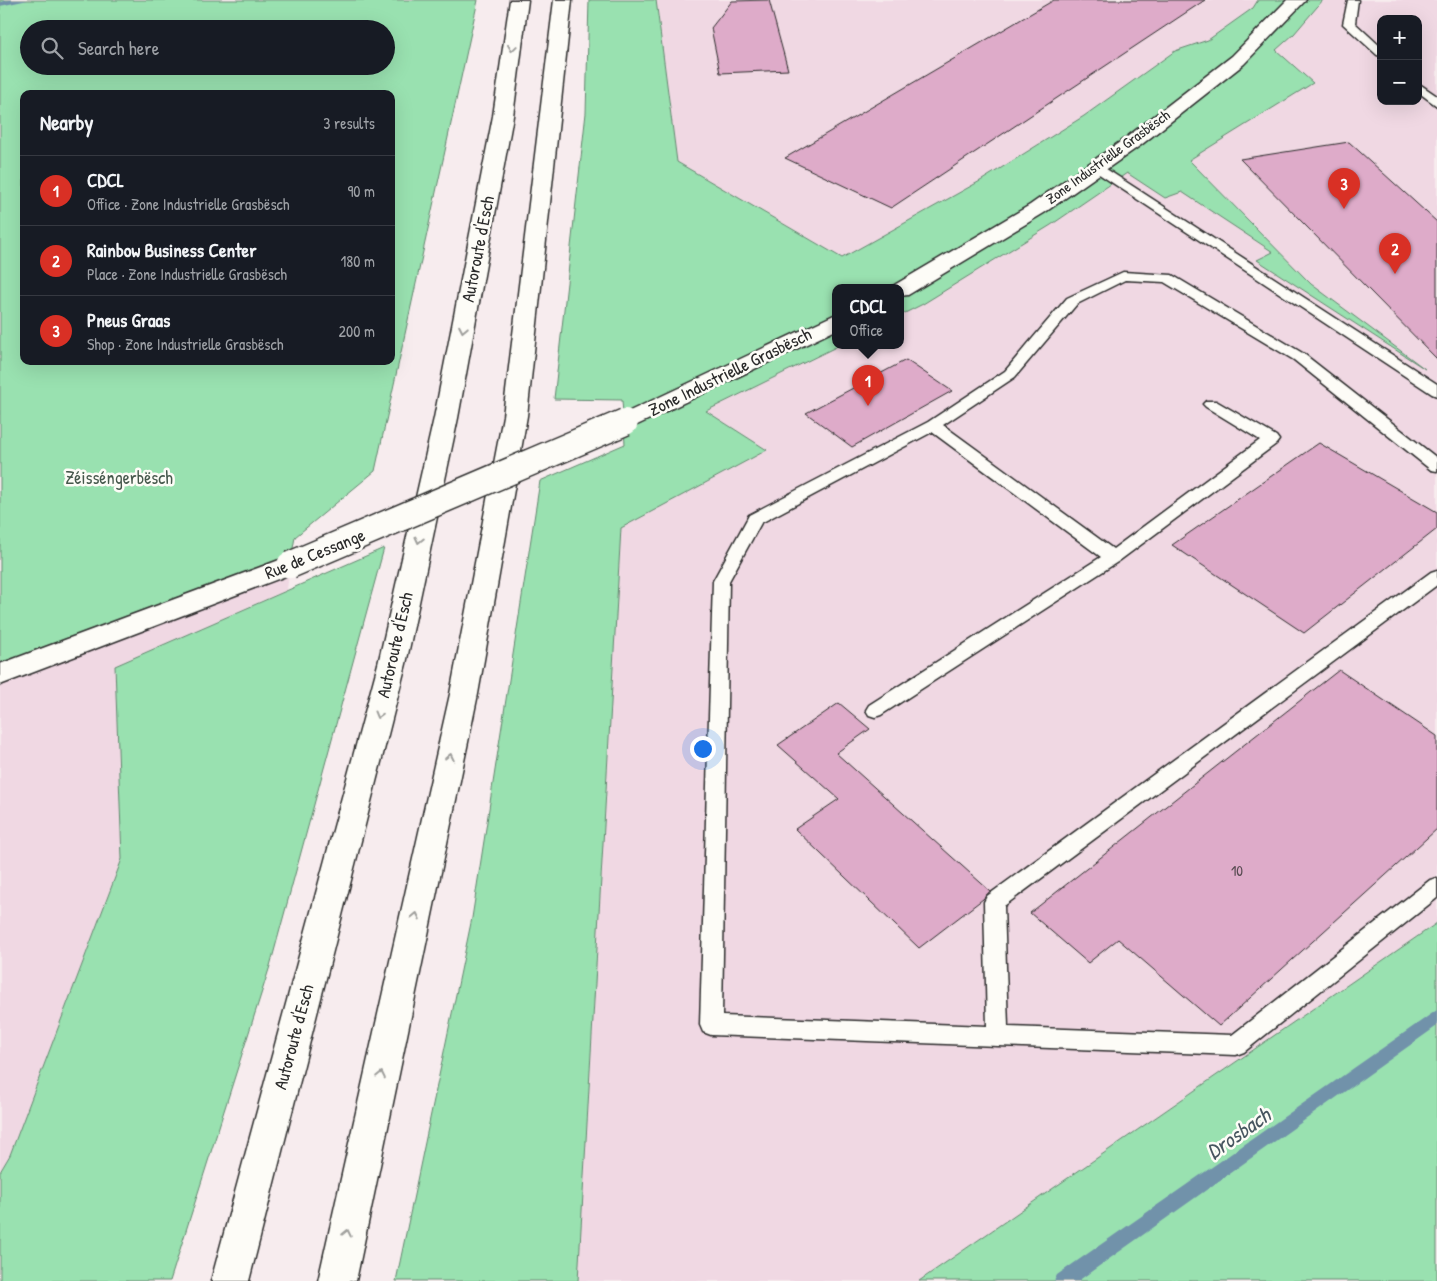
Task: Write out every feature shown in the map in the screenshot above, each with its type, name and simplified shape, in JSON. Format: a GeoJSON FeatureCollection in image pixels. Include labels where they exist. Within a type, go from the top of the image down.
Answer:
{"type":"FeatureCollection","features":[{"type":"Feature","properties":{"kind":"main road","name":"Autoroute d'Esch"},"geometry":{"type":"LineString","coordinates":[[230,1281],[392,664],[448,409],[503,116],[518,0]]}},
{"type":"Feature","properties":{"kind":"main road"},"geometry":{"type":"LineString","coordinates":[[337,1281],[464,694],[515,416],[552,114],[562,0]]}},
{"type":"Feature","properties":{"kind":"main road","name":"Zone Industrielle Grasbësch"},"geometry":{"type":"LineString","coordinates":[[904,288],[1037,209],[1097,167],[1238,60],[1298,0]]}},
{"type":"Feature","properties":{"kind":"main road","name":"Zone Industrielle Grasbësch"},"geometry":{"type":"LineString","coordinates":[[625,422],[832,323]]}},
{"type":"Feature","properties":{"kind":"main road","name":"Rue de Cessange"},"geometry":{"type":"LineString","coordinates":[[0,675],[290,565],[625,422]]}},
{"type":"Feature","properties":{"kind":"lane"},"geometry":{"type":"LineString","coordinates":[[1353,0],[1348,24],[1377,49]]}},
{"type":"Feature","properties":{"kind":"lane"},"geometry":{"type":"LineString","coordinates":[[1422,89],[1437,102]]}},
{"type":"Feature","properties":{"kind":"lane"},"geometry":{"type":"LineString","coordinates":[[1097,167],[1437,391]]}},
{"type":"Feature","properties":{"kind":"lane"},"geometry":{"type":"LineString","coordinates":[[1437,466],[1299,357],[1168,278],[1123,276],[1072,301],[1010,374],[932,425],[755,519],[721,581],[711,1026],[1236,1045],[1437,886]]}},
{"type":"Feature","properties":{"kind":"lane"},"geometry":{"type":"LineString","coordinates":[[875,710],[1113,557],[1271,440],[1211,404]]}},
{"type":"Feature","properties":{"kind":"lane"},"geometry":{"type":"LineString","coordinates":[[932,425],[1113,557]]}},
{"type":"Feature","properties":{"kind":"lane"},"geometry":{"type":"LineString","coordinates":[[998,1036],[994,902],[1437,576]]}},
{"type":"Feature","properties":{"kind":"shaded area"},"geometry":{"type":"Polygon","coordinates":[[[656,0],[1437,0],[1437,923],[919,1281],[578,1281],[621,528],[767,450],[706,411],[832,349],[904,349],[904,314],[923,304],[904,290],[904,284],[894,284],[842,258],[677,162],[656,0]]]}},
{"type":"Feature","properties":{"kind":"shaded area"},"geometry":{"type":"Polygon","coordinates":[[[290,565],[287,590],[115,666],[122,859],[10,1155],[0,1172],[0,675],[290,565]]]}},
{"type":"Feature","properties":{"kind":"green space","name":"Zéisséngerbësch"},"geometry":{"type":"Polygon","coordinates":[[[0,0],[478,0],[375,471],[295,537],[290,565],[0,675],[0,0]]]}},
{"type":"Feature","properties":{"kind":"green space"},"geometry":{"type":"Polygon","coordinates":[[[589,0],[656,0],[677,162],[842,258],[982,180],[1084,116],[1175,51],[1208,40],[1253,8],[1258,0],[1323,0],[1294,34],[1276,50],[1313,83],[1189,160],[1311,284],[1425,369],[1257,260],[1273,252],[1182,192],[1165,198],[1127,173],[1051,225],[923,304],[904,314],[904,284],[832,284],[832,349],[706,411],[767,450],[621,528],[578,1281],[396,1281],[472,918],[540,481],[625,444],[622,400],[554,399],[586,113],[589,0]]]}},
{"type":"Feature","properties":{"kind":"green space"},"geometry":{"type":"Polygon","coordinates":[[[384,548],[270,966],[170,1281],[0,1281],[0,1172],[10,1155],[122,859],[115,666],[384,548]]]}},
{"type":"Feature","properties":{"kind":"green space"},"geometry":{"type":"Polygon","coordinates":[[[1437,923],[1437,1281],[919,1281],[1437,923]]]}},
{"type":"Feature","properties":{"kind":"building"},"geometry":{"type":"Polygon","coordinates":[[[769,0],[788,70],[720,73],[711,28],[732,1],[769,0]]]}},
{"type":"Feature","properties":{"kind":"building"},"geometry":{"type":"Polygon","coordinates":[[[1054,0],[1205,0],[891,208],[785,158],[1054,0]]]}},
{"type":"Feature","properties":{"kind":"building"},"geometry":{"type":"Polygon","coordinates":[[[1349,142],[1437,222],[1437,359],[1240,159],[1349,142]]]}},
{"type":"Feature","properties":{"kind":"building"},"geometry":{"type":"Polygon","coordinates":[[[906,360],[952,391],[852,447],[806,413],[906,360]]]}},
{"type":"Feature","properties":{"kind":"building"},"geometry":{"type":"Polygon","coordinates":[[[1319,443],[1437,512],[1437,529],[1304,633],[1172,545],[1319,443]]]}},
{"type":"Feature","properties":{"kind":"building"},"geometry":{"type":"Polygon","coordinates":[[[1339,670],[1437,736],[1437,829],[1219,1026],[1118,939],[1088,963],[1030,913],[1339,670]]]}},
{"type":"Feature","properties":{"kind":"building"},"geometry":{"type":"Polygon","coordinates":[[[839,703],[870,729],[836,753],[990,891],[983,899],[919,948],[795,829],[839,799],[778,745],[839,703]]]}},
{"type":"Feature","properties":{"kind":"waterway"},"geometry":{"type":"LineString","coordinates":[[0,4],[24,0]]}},
{"type":"Feature","properties":{"kind":"waterway","name":"Drosbach"},"geometry":{"type":"LineString","coordinates":[[1063,1281],[1437,1017]]}},
{"type":"Feature","properties":{"kind":"place","name":"Pneus Graas"},"geometry":{"type":"Point","coordinates":[1344,209]}},
{"type":"Feature","properties":{"kind":"place","name":"Rainbow Business Center"},"geometry":{"type":"Point","coordinates":[1395,274]}},
{"type":"Feature","properties":{"kind":"place","name":"CDCL"},"geometry":{"type":"Point","coordinates":[868,406]}}]}
